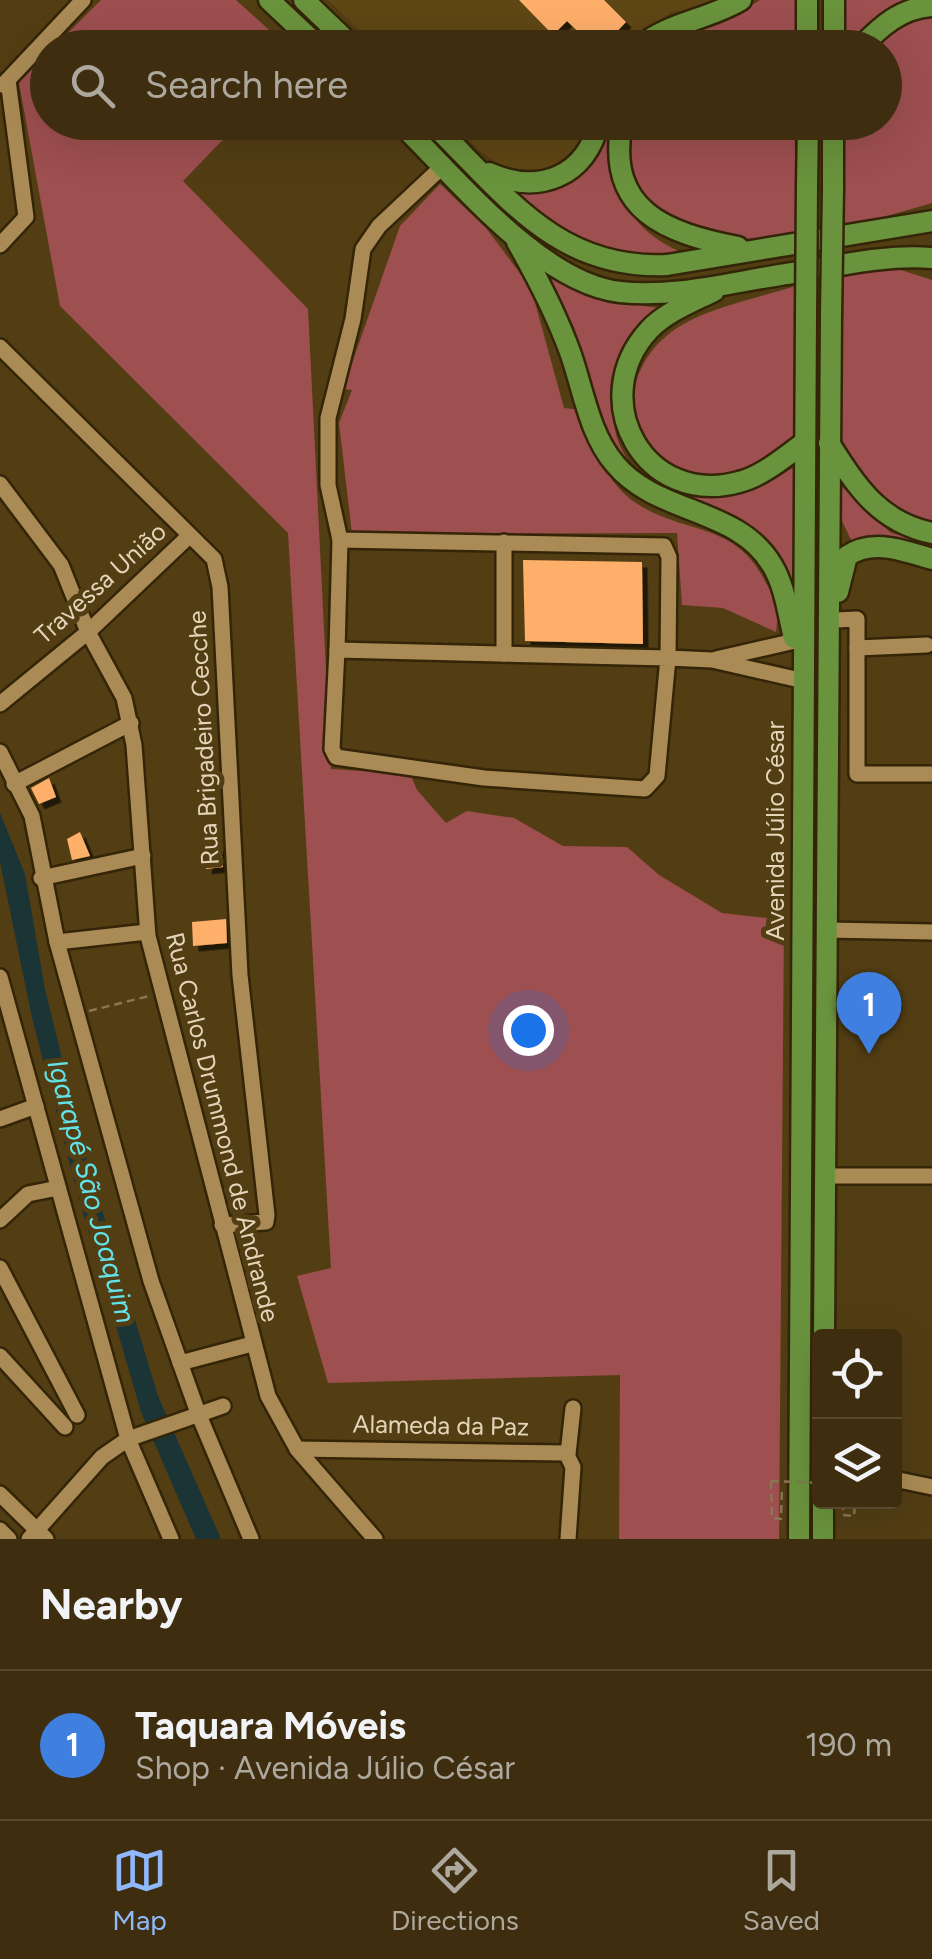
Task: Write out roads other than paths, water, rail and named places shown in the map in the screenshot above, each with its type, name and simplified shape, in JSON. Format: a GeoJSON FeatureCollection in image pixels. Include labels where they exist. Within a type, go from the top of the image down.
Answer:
{"type":"FeatureCollection","features":[{"type":"Feature","properties":{"kind":"main road"},"geometry":{"type":"LineString","coordinates":[[270,0],[301,30]]}},
{"type":"Feature","properties":{"kind":"main road"},"geometry":{"type":"LineString","coordinates":[[304,0],[335,30]]}},
{"type":"Feature","properties":{"kind":"main road"},"geometry":{"type":"LineString","coordinates":[[664,30],[717,14],[741,0]]}},
{"type":"Feature","properties":{"kind":"main road"},"geometry":{"type":"LineString","coordinates":[[807,0],[807,30]]}},
{"type":"Feature","properties":{"kind":"main road"},"geometry":{"type":"LineString","coordinates":[[834,0],[834,30]]}},
{"type":"Feature","properties":{"kind":"main road"},"geometry":{"type":"LineString","coordinates":[[879,30],[891,19],[932,6]]}},
{"type":"Feature","properties":{"kind":"main road"},"geometry":{"type":"LineString","coordinates":[[417,140],[550,262],[591,285],[620,292],[664,292],[844,262],[932,258]]}},
{"type":"Feature","properties":{"kind":"main road"},"geometry":{"type":"LineString","coordinates":[[449,140],[546,232],[602,261],[633,267],[668,265],[744,249],[932,221]]}},
{"type":"Feature","properties":{"kind":"main road"},"geometry":{"type":"LineString","coordinates":[[478,168],[514,181],[554,181],[585,155],[591,140]]}},
{"type":"Feature","properties":{"kind":"main road"},"geometry":{"type":"LineString","coordinates":[[622,140],[622,175],[639,206],[666,229],[744,249]]}},
{"type":"Feature","properties":{"kind":"main road","name":"Avenida Júlio César"},"geometry":{"type":"LineString","coordinates":[[799,1539],[799,660],[808,140]]}},
{"type":"Feature","properties":{"kind":"main road","name":"Avenida Júlio César"},"geometry":{"type":"LineString","coordinates":[[824,1329],[828,443],[834,140]]}},
{"type":"Feature","properties":{"kind":"main road"},"geometry":{"type":"LineString","coordinates":[[873,232],[932,212]]}},
{"type":"Feature","properties":{"kind":"main road"},"geometry":{"type":"LineString","coordinates":[[508,227],[547,297],[600,440],[614,463],[657,498],[714,519],[755,543],[779,578],[799,660]]}},
{"type":"Feature","properties":{"kind":"main road"},"geometry":{"type":"LineString","coordinates":[[906,258],[932,269]]}},
{"type":"Feature","properties":{"kind":"main road"},"geometry":{"type":"LineString","coordinates":[[729,283],[671,312],[638,344],[622,386],[622,416],[630,438],[654,469],[698,486],[743,482],[804,443]]}},
{"type":"Feature","properties":{"kind":"main road"},"geometry":{"type":"LineString","coordinates":[[828,443],[870,503],[890,520],[932,534]]}},
{"type":"Feature","properties":{"kind":"main road"},"geometry":{"type":"LineString","coordinates":[[828,687],[837,657],[838,577],[852,552],[890,547],[932,559]]}},
{"type":"Feature","properties":{"kind":"main road"},"geometry":{"type":"LineString","coordinates":[[823,1509],[823,1539]]}},
{"type":"Feature","properties":{"kind":"street"},"geometry":{"type":"LineString","coordinates":[[55,30],[83,0]]}},
{"type":"Feature","properties":{"kind":"street"},"geometry":{"type":"LineString","coordinates":[[0,244],[26,217],[4,84],[30,56]]}},
{"type":"Feature","properties":{"kind":"street"},"geometry":{"type":"LineString","coordinates":[[0,148],[14,135]]}},
{"type":"Feature","properties":{"kind":"street"},"geometry":{"type":"LineString","coordinates":[[340,540],[664,546],[668,557],[668,658],[658,776],[645,788],[484,778],[336,757],[332,749],[340,540],[328,485],[328,418],[354,319],[362,249],[444,165]]}},
{"type":"Feature","properties":{"kind":"street","name":"Rua Brigadeiro Cecche"},"geometry":{"type":"LineString","coordinates":[[0,347],[214,559],[220,586],[240,974],[266,1215],[266,1222],[222,1224]]}},
{"type":"Feature","properties":{"kind":"street","name":"Rua Carlos Drummond de Andrande"},"geometry":{"type":"LineString","coordinates":[[0,484],[61,565],[88,632],[124,698],[131,724],[148,932],[268,1396],[298,1449],[375,1539]]}},
{"type":"Feature","properties":{"kind":"street","name":"Travessa União"},"geometry":{"type":"LineString","coordinates":[[0,704],[88,632],[188,536]]}},
{"type":"Feature","properties":{"kind":"street"},"geometry":{"type":"LineString","coordinates":[[504,542],[504,654]]}},
{"type":"Feature","properties":{"kind":"street"},"geometry":{"type":"LineString","coordinates":[[836,620],[857,619],[857,774],[932,774]]}},
{"type":"Feature","properties":{"kind":"street"},"geometry":{"type":"LineString","coordinates":[[857,648],[927,644]]}},
{"type":"Feature","properties":{"kind":"street"},"geometry":{"type":"LineString","coordinates":[[712,660],[770,648],[799,660]]}},
{"type":"Feature","properties":{"kind":"street"},"geometry":{"type":"LineString","coordinates":[[337,650],[712,660],[775,675],[799,660]]}},
{"type":"Feature","properties":{"kind":"street"},"geometry":{"type":"LineString","coordinates":[[14,784],[131,724]]}},
{"type":"Feature","properties":{"kind":"street"},"geometry":{"type":"LineString","coordinates":[[0,752],[32,816],[41,878],[57,942],[151,1280],[180,1363],[191,1416],[250,1539]]}},
{"type":"Feature","properties":{"kind":"street"},"geometry":{"type":"LineString","coordinates":[[41,878],[143,856]]}},
{"type":"Feature","properties":{"kind":"street"},"geometry":{"type":"LineString","coordinates":[[827,930],[932,932]]}},
{"type":"Feature","properties":{"kind":"street"},"geometry":{"type":"LineString","coordinates":[[57,942],[148,932]]}},
{"type":"Feature","properties":{"kind":"street"},"geometry":{"type":"LineString","coordinates":[[0,981],[58,1188],[171,1539]]}},
{"type":"Feature","properties":{"kind":"street"},"geometry":{"type":"LineString","coordinates":[[0,1119],[36,1106]]}},
{"type":"Feature","properties":{"kind":"street"},"geometry":{"type":"LineString","coordinates":[[826,1176],[932,1176]]}},
{"type":"Feature","properties":{"kind":"street"},"geometry":{"type":"LineString","coordinates":[[0,1220],[28,1194],[58,1188]]}},
{"type":"Feature","properties":{"kind":"street"},"geometry":{"type":"LineString","coordinates":[[0,1268],[71,1421],[0,1356]]}},
{"type":"Feature","properties":{"kind":"street"},"geometry":{"type":"LineString","coordinates":[[180,1363],[252,1344]]}},
{"type":"Feature","properties":{"kind":"street"},"geometry":{"type":"LineString","coordinates":[[0,1494],[38,1536],[92,1467],[136,1437],[223,1406]]}},
{"type":"Feature","properties":{"kind":"street"},"geometry":{"type":"LineString","coordinates":[[568,1539],[573,1408]]}},
{"type":"Feature","properties":{"kind":"street","name":"Alameda da Paz"},"geometry":{"type":"LineString","coordinates":[[298,1449],[571,1460]]}},
{"type":"Feature","properties":{"kind":"street"},"geometry":{"type":"LineString","coordinates":[[902,1480],[932,1487]]}},
{"type":"Feature","properties":{"kind":"street"},"geometry":{"type":"LineString","coordinates":[[0,1530],[8,1539]]}},
{"type":"Feature","properties":{"kind":"water","name":"Igarapé São Joaquim"},"geometry":{"type":"Polygon","coordinates":[[[0,813],[25,874],[45,989],[87,1160],[158,1396],[221,1539],[196,1539],[141,1412],[77,1192],[32,1018],[0,862],[0,813]]]}},
{"type":"Feature","properties":{"kind":"place","name":"Taquara Móveis"},"geometry":{"type":"Point","coordinates":[869,1054]}}]}
